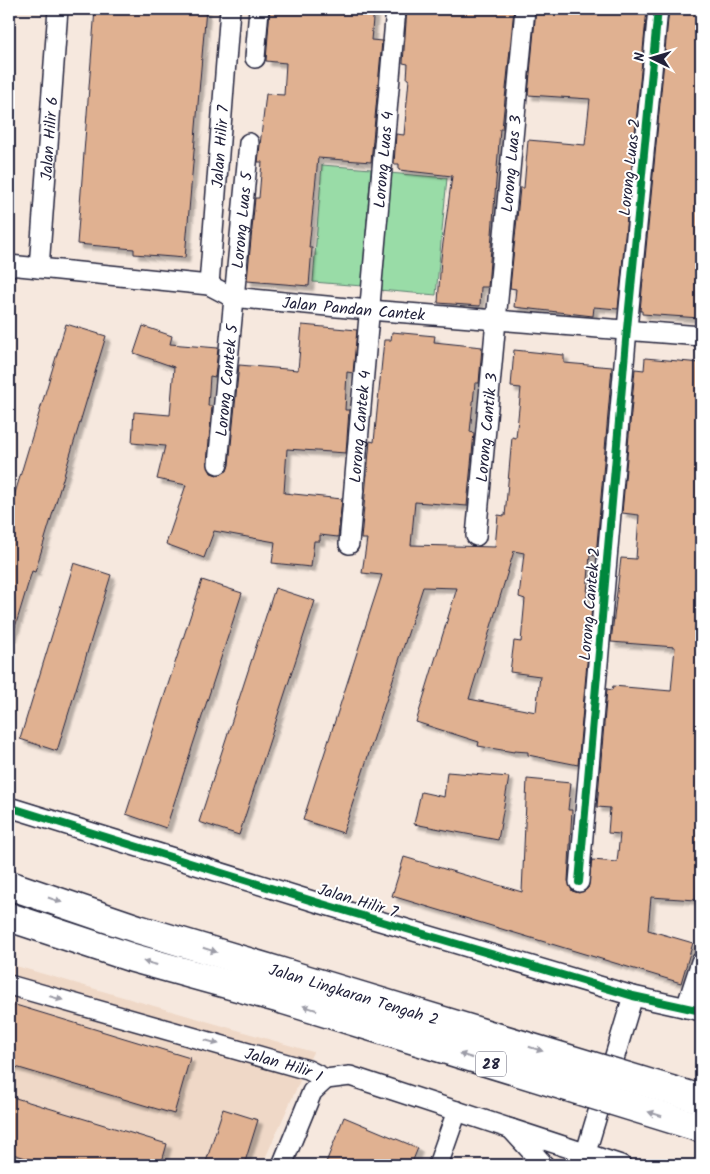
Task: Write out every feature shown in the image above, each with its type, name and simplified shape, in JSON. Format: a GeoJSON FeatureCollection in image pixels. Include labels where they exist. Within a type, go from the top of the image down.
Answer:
{"type":"FeatureCollection","features":[{"type":"Feature","properties":{"kind":"highway","name":"Jalan Lingkaran Tengah 2"},"geometry":{"type":"LineString","coordinates":[[9,885],[138,929],[701,1099]]}},
{"type":"Feature","properties":{"kind":"highway","name":"Jalan Lingkaran Tengah 2"},"geometry":{"type":"LineString","coordinates":[[9,917],[133,958],[281,999],[701,1128]]}},
{"type":"Feature","properties":{"kind":"street","name":"Jalan Hilir 6"},"geometry":{"type":"LineString","coordinates":[[39,268],[58,9]]}},
{"type":"Feature","properties":{"kind":"street","name":"Jalan Hilir 7"},"geometry":{"type":"LineString","coordinates":[[209,285],[230,9]]}},
{"type":"Feature","properties":{"kind":"street"},"geometry":{"type":"LineString","coordinates":[[256,58],[260,9]]}},
{"type":"Feature","properties":{"kind":"street","name":"Lorong Luas 4"},"geometry":{"type":"LineString","coordinates":[[369,310],[396,9]]}},
{"type":"Feature","properties":{"kind":"street","name":"Lorong Luas 3"},"geometry":{"type":"LineString","coordinates":[[497,320],[525,9]]}},
{"type":"Feature","properties":{"kind":"street","name":"Lorong Luas 2"},"geometry":{"type":"LineString","coordinates":[[627,329],[658,9]]}},
{"type":"Feature","properties":{"kind":"street","name":"Lorong Luas 5"},"geometry":{"type":"LineString","coordinates":[[232,297],[249,143]]}},
{"type":"Feature","properties":{"kind":"street","name":"Jalan Pandan Cantek"},"geometry":{"type":"LineString","coordinates":[[9,265],[209,285],[232,297],[369,310],[701,336]]}},
{"type":"Feature","properties":{"kind":"street","name":"Lorong Cantek 5"},"geometry":{"type":"LineString","coordinates":[[218,464],[232,297]]}},
{"type":"Feature","properties":{"kind":"street","name":"Lorong Cantek 4"},"geometry":{"type":"LineString","coordinates":[[349,544],[369,310]]}},
{"type":"Feature","properties":{"kind":"street","name":"Lorong Cantik 3"},"geometry":{"type":"LineString","coordinates":[[476,536],[497,320]]}},
{"type":"Feature","properties":{"kind":"street","name":"Lorong Cantek 2"},"geometry":{"type":"LineString","coordinates":[[579,882],[627,329]]}},
{"type":"Feature","properties":{"kind":"street","name":"Jalan Hilir 7"},"geometry":{"type":"LineString","coordinates":[[9,807],[328,906],[633,996],[694,1009]]}},
{"type":"Feature","properties":{"kind":"street"},"geometry":{"type":"LineString","coordinates":[[694,1009],[701,962]]}},
{"type":"Feature","properties":{"kind":"street","name":"Jalan Hilir 1"},"geometry":{"type":"LineString","coordinates":[[9,985],[308,1070],[326,1079],[350,1076],[621,1165]]}},
{"type":"Feature","properties":{"kind":"street"},"geometry":{"type":"LineString","coordinates":[[586,1152],[633,996]]}},
{"type":"Feature","properties":{"kind":"street"},"geometry":{"type":"LineString","coordinates":[[282,1165],[312,1092],[326,1079]]}},
{"type":"Feature","properties":{"kind":"street"},"geometry":{"type":"LineString","coordinates":[[438,1165],[457,1111]]}},
{"type":"Feature","properties":{"kind":"street"},"geometry":{"type":"LineString","coordinates":[[510,1128],[544,1165]]}},
{"type":"Feature","properties":{"kind":"shaded area"},"geometry":{"type":"Polygon","coordinates":[[[9,964],[313,1052],[262,1165],[9,1165],[9,964]]]}},
{"type":"Feature","properties":{"kind":"green space"},"geometry":{"type":"Polygon","coordinates":[[[322,165],[371,169],[362,286],[313,282],[322,165]]]}},
{"type":"Feature","properties":{"kind":"green space"},"geometry":{"type":"Polygon","coordinates":[[[389,173],[447,178],[436,295],[379,290],[389,173]]]}},
{"type":"Feature","properties":{"kind":"building"},"geometry":{"type":"Polygon","coordinates":[[[95,9],[206,9],[185,258],[134,254],[134,249],[77,244],[95,9]]]}},
{"type":"Feature","properties":{"kind":"building"},"geometry":{"type":"Polygon","coordinates":[[[270,9],[374,9],[371,40],[382,41],[371,162],[318,158],[309,248],[312,248],[309,286],[247,281],[255,198],[259,198],[262,162],[258,162],[266,94],[284,95],[286,63],[266,61],[270,9]]]}},
{"type":"Feature","properties":{"kind":"building"},"geometry":{"type":"Polygon","coordinates":[[[407,9],[514,9],[502,129],[500,129],[488,287],[481,287],[480,306],[438,303],[441,258],[452,176],[399,170],[399,164],[394,164],[396,134],[404,135],[409,79],[407,79],[408,64],[403,63],[407,9]]]}},
{"type":"Feature","properties":{"kind":"building"},"geometry":{"type":"Polygon","coordinates":[[[536,9],[647,9],[618,309],[594,307],[593,316],[514,307],[516,289],[510,288],[520,188],[524,188],[528,140],[585,145],[590,99],[528,95],[536,9]]]}},
{"type":"Feature","properties":{"kind":"building"},"geometry":{"type":"Polygon","coordinates":[[[669,9],[701,9],[700,318],[642,314],[642,311],[640,311],[669,9]]]}},
{"type":"Feature","properties":{"kind":"building"},"geometry":{"type":"Polygon","coordinates":[[[66,324],[106,336],[35,572],[32,571],[12,637],[9,636],[9,513],[66,324]]]}},
{"type":"Feature","properties":{"kind":"building"},"geometry":{"type":"Polygon","coordinates":[[[302,325],[357,330],[353,373],[347,372],[345,410],[349,410],[346,453],[287,449],[284,493],[342,499],[338,537],[320,535],[320,541],[314,541],[311,567],[272,563],[275,542],[214,531],[204,558],[166,544],[186,485],[157,479],[165,446],[132,443],[134,412],[170,415],[174,367],[134,353],[143,326],[172,336],[170,344],[218,348],[215,377],[210,376],[208,406],[212,406],[207,463],[211,473],[217,475],[227,471],[229,465],[239,365],[298,370],[302,325]]]}},
{"type":"Feature","properties":{"kind":"building"},"geometry":{"type":"Polygon","coordinates":[[[392,332],[435,336],[434,342],[482,347],[479,383],[475,383],[470,432],[474,433],[467,506],[415,502],[411,545],[495,547],[498,515],[505,516],[512,437],[516,438],[521,388],[511,387],[514,350],[564,355],[564,363],[612,367],[596,556],[590,555],[586,606],[592,606],[578,765],[528,755],[528,752],[514,752],[478,746],[479,742],[416,722],[457,588],[423,587],[343,833],[303,820],[382,575],[362,573],[367,539],[361,539],[370,441],[374,442],[384,340],[391,340],[392,332]],[[514,551],[469,699],[536,712],[540,676],[510,672],[514,641],[521,642],[525,599],[519,597],[524,553],[514,551]]]}},
{"type":"Feature","properties":{"kind":"building"},"geometry":{"type":"Polygon","coordinates":[[[645,358],[701,363],[701,858],[699,858],[696,900],[651,897],[648,930],[693,943],[681,983],[392,896],[404,857],[522,892],[527,779],[571,783],[568,810],[572,810],[568,881],[572,891],[579,893],[588,888],[592,860],[617,862],[620,834],[608,833],[610,808],[597,807],[607,689],[612,690],[613,686],[671,691],[675,647],[611,642],[621,558],[636,559],[639,515],[622,513],[635,369],[644,370],[645,358]]]}},
{"type":"Feature","properties":{"kind":"building"},"geometry":{"type":"Polygon","coordinates":[[[74,563],[111,575],[57,751],[20,739],[74,563]]]}},
{"type":"Feature","properties":{"kind":"building"},"geometry":{"type":"Polygon","coordinates":[[[202,580],[242,593],[166,828],[126,814],[202,580]]]}},
{"type":"Feature","properties":{"kind":"building"},"geometry":{"type":"Polygon","coordinates":[[[275,588],[315,601],[239,835],[199,822],[275,588]]]}},
{"type":"Feature","properties":{"kind":"building"},"geometry":{"type":"Polygon","coordinates":[[[447,772],[509,777],[498,840],[414,824],[421,792],[444,797],[447,772]]]}},
{"type":"Feature","properties":{"kind":"building"},"geometry":{"type":"Polygon","coordinates":[[[9,1003],[190,1058],[174,1114],[9,1065],[9,1003]]]}},
{"type":"Feature","properties":{"kind":"building"},"geometry":{"type":"Polygon","coordinates":[[[9,1096],[167,1144],[161,1165],[50,1165],[9,1153],[9,1096]]]}},
{"type":"Feature","properties":{"kind":"building"},"geometry":{"type":"Polygon","coordinates":[[[223,1109],[258,1120],[244,1165],[205,1165],[223,1109]]]}},
{"type":"Feature","properties":{"kind":"building"},"geometry":{"type":"Polygon","coordinates":[[[344,1117],[418,1148],[411,1165],[325,1165],[344,1117]]]}},
{"type":"Feature","properties":{"kind":"cycle path"},"geometry":{"type":"LineString","coordinates":[[579,882],[627,329],[658,9]]}},
{"type":"Feature","properties":{"kind":"cycle path"},"geometry":{"type":"LineString","coordinates":[[9,807],[319,903],[633,996],[701,1011]]}}]}
